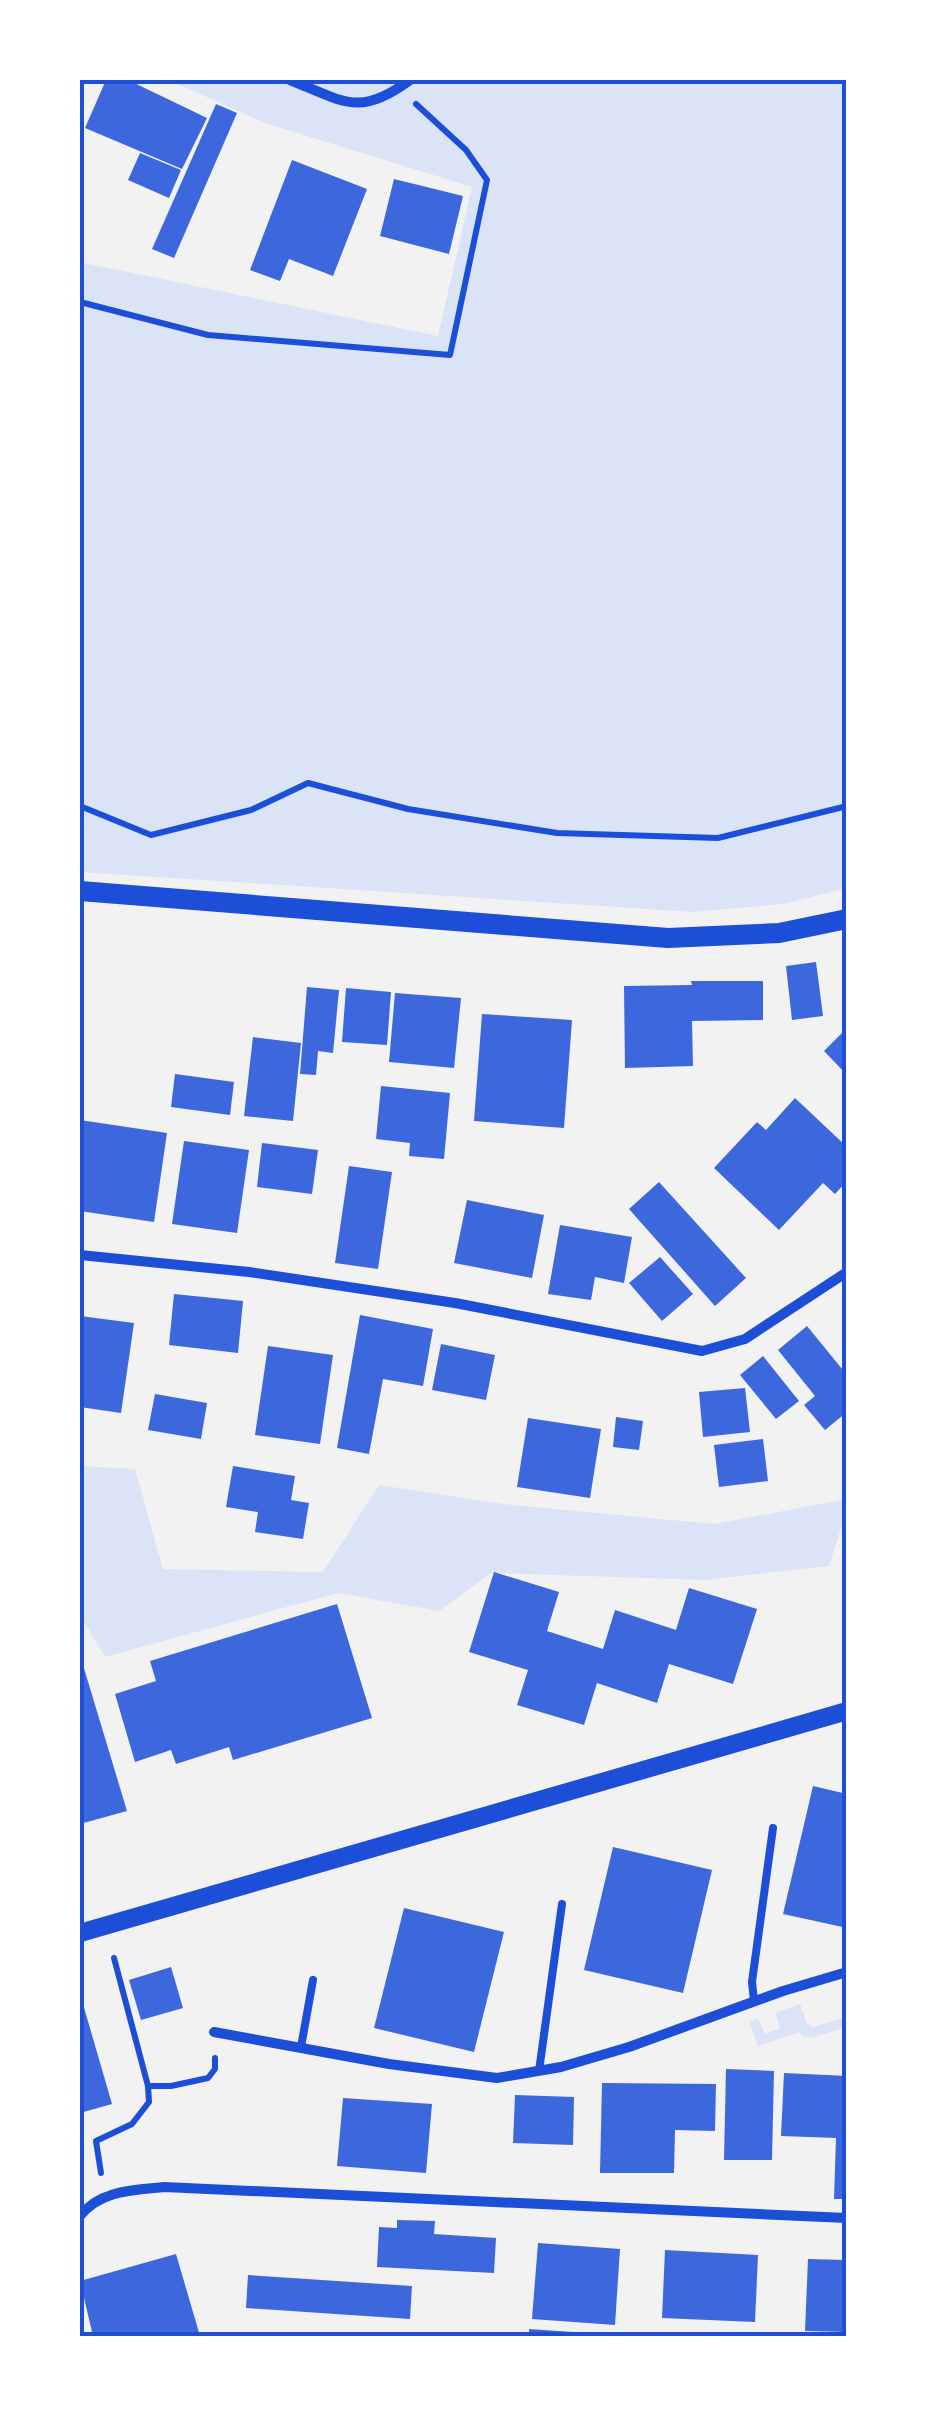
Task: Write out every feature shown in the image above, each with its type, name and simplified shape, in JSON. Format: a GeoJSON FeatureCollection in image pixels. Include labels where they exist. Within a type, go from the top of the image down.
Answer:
{"type":"FeatureCollection","features":[{"type":"Feature","properties":{"kind":"main road"},"geometry":{"type":"LineString","coordinates":[[80,891],[668,938],[779,933],[847,919]]}},
{"type":"Feature","properties":{"kind":"street"},"geometry":{"type":"LineString","coordinates":[[290,80],[340,100],[362,104],[382,100],[410,80]]}},
{"type":"Feature","properties":{"kind":"street"},"geometry":{"type":"LineString","coordinates":[[80,1254],[250,1272],[455,1303],[688,1351],[702,1351],[745,1338],[847,1272]]}},
{"type":"Feature","properties":{"kind":"street"},"geometry":{"type":"LineString","coordinates":[[80,1933],[847,1711]]}},
{"type":"Feature","properties":{"kind":"street"},"geometry":{"type":"LineString","coordinates":[[214,2032],[389,2064],[497,2078],[629,2047],[847,1972]]}},
{"type":"Feature","properties":{"kind":"street"},"geometry":{"type":"LineString","coordinates":[[80,2216],[104,2197],[164,2187],[847,2218]]}},
{"type":"Feature","properties":{"kind":"lane"},"geometry":{"type":"LineString","coordinates":[[754,2002],[752,1982],[773,1828]]}},
{"type":"Feature","properties":{"kind":"lane"},"geometry":{"type":"LineString","coordinates":[[539,2071],[562,1904]]}},
{"type":"Feature","properties":{"kind":"lane"},"geometry":{"type":"LineString","coordinates":[[302,2047],[313,1980]]}},
{"type":"Feature","properties":{"kind":"path"},"geometry":{"type":"LineString","coordinates":[[80,302],[208,335],[450,355],[487,180],[466,150],[426,110],[395,91]]}},
{"type":"Feature","properties":{"kind":"path"},"geometry":{"type":"LineString","coordinates":[[80,806],[151,835],[251,810],[308,783],[408,810],[557,832],[718,838],[847,806]]}},
{"type":"Feature","properties":{"kind":"path"},"geometry":{"type":"LineString","coordinates":[[104,2197],[96,2141],[132,2124],[149,2102],[114,1958]]}},
{"type":"Feature","properties":{"kind":"path"},"geometry":{"type":"LineString","coordinates":[[148,2086],[171,2086],[208,2078],[215,2069]]}},
{"type":"Feature","properties":{"kind":"shaded area"},"geometry":{"type":"Polygon","coordinates":[[[169,80],[847,80],[847,888],[784,904],[693,912],[80,872],[80,262],[438,336],[472,187],[265,123],[169,80]]]}},
{"type":"Feature","properties":{"kind":"shaded area"},"geometry":{"type":"Polygon","coordinates":[[[80,1466],[135,1469],[163,1569],[323,1572],[379,1485],[504,1504],[714,1524],[847,1499],[847,1510],[829,1566],[705,1580],[491,1573],[439,1611],[338,1593],[105,1657],[80,1615],[80,1466]]]}},
{"type":"Feature","properties":{"kind":"shaded area"},"geometry":{"type":"Polygon","coordinates":[[[800,2004],[807,2024],[813,2027],[847,2016],[847,2027],[811,2038],[800,2032],[758,2046],[749,2022],[758,2018],[765,2034],[780,2028],[775,2013],[800,2004]]]}},
{"type":"Feature","properties":{"kind":"building"},"geometry":{"type":"Polygon","coordinates":[[[106,80],[128,80],[207,118],[182,169],[85,128],[106,80]]]}},
{"type":"Feature","properties":{"kind":"building"},"geometry":{"type":"Polygon","coordinates":[[[216,104],[237,113],[174,258],[152,249],[216,104]]]}},
{"type":"Feature","properties":{"kind":"building"},"geometry":{"type":"Polygon","coordinates":[[[140,153],[181,170],[169,198],[128,180],[140,153]]]}},
{"type":"Feature","properties":{"kind":"building"},"geometry":{"type":"Polygon","coordinates":[[[292,160],[367,189],[333,276],[289,259],[280,281],[250,270],[292,160]]]}},
{"type":"Feature","properties":{"kind":"building"},"geometry":{"type":"Polygon","coordinates":[[[394,179],[463,196],[449,254],[380,236],[394,179]]]}},
{"type":"Feature","properties":{"kind":"building"},"geometry":{"type":"Polygon","coordinates":[[[816,962],[823,1016],[792,1020],[786,966],[816,962]]]}},
{"type":"Feature","properties":{"kind":"building"},"geometry":{"type":"Polygon","coordinates":[[[691,981],[763,981],[763,1020],[692,1021],[693,1066],[625,1068],[624,986],[692,985],[691,981]]]}},
{"type":"Feature","properties":{"kind":"building"},"geometry":{"type":"Polygon","coordinates":[[[307,987],[339,990],[333,1053],[318,1051],[316,1075],[300,1074],[307,987]]]}},
{"type":"Feature","properties":{"kind":"building"},"geometry":{"type":"Polygon","coordinates":[[[346,988],[391,992],[387,1045],[342,1042],[346,988]]]}},
{"type":"Feature","properties":{"kind":"building"},"geometry":{"type":"Polygon","coordinates":[[[395,993],[461,998],[454,1068],[389,1062],[395,993]]]}},
{"type":"Feature","properties":{"kind":"building"},"geometry":{"type":"Polygon","coordinates":[[[482,1014],[572,1020],[564,1128],[474,1121],[482,1014]]]}},
{"type":"Feature","properties":{"kind":"building"},"geometry":{"type":"Polygon","coordinates":[[[847,1028],[847,1075],[824,1051],[847,1028]]]}},
{"type":"Feature","properties":{"kind":"building"},"geometry":{"type":"Polygon","coordinates":[[[253,1037],[301,1043],[293,1121],[244,1116],[253,1037]]]}},
{"type":"Feature","properties":{"kind":"building"},"geometry":{"type":"Polygon","coordinates":[[[175,1074],[234,1082],[230,1115],[171,1107],[175,1074]]]}},
{"type":"Feature","properties":{"kind":"building"},"geometry":{"type":"Polygon","coordinates":[[[381,1086],[450,1093],[444,1159],[409,1156],[410,1143],[376,1139],[381,1086]]]}},
{"type":"Feature","properties":{"kind":"building"},"geometry":{"type":"Polygon","coordinates":[[[795,1098],[847,1147],[847,1181],[835,1194],[823,1183],[779,1230],[714,1168],[757,1122],[766,1130],[795,1098]]]}},
{"type":"Feature","properties":{"kind":"building"},"geometry":{"type":"Polygon","coordinates":[[[80,1120],[167,1133],[154,1222],[80,1211],[80,1120]]]}},
{"type":"Feature","properties":{"kind":"building"},"geometry":{"type":"Polygon","coordinates":[[[184,1141],[249,1150],[237,1233],[172,1224],[184,1141]]]}},
{"type":"Feature","properties":{"kind":"building"},"geometry":{"type":"Polygon","coordinates":[[[262,1143],[318,1150],[312,1194],[257,1187],[262,1143]]]}},
{"type":"Feature","properties":{"kind":"building"},"geometry":{"type":"Polygon","coordinates":[[[349,1166],[392,1172],[378,1269],[335,1263],[349,1166]]]}},
{"type":"Feature","properties":{"kind":"building"},"geometry":{"type":"Polygon","coordinates":[[[659,1182],[746,1278],[715,1306],[629,1209],[659,1182]]]}},
{"type":"Feature","properties":{"kind":"building"},"geometry":{"type":"Polygon","coordinates":[[[467,1200],[544,1215],[532,1278],[454,1263],[467,1200]]]}},
{"type":"Feature","properties":{"kind":"building"},"geometry":{"type":"Polygon","coordinates":[[[560,1225],[632,1237],[624,1283],[595,1277],[591,1300],[548,1294],[560,1225]]]}},
{"type":"Feature","properties":{"kind":"building"},"geometry":{"type":"Polygon","coordinates":[[[660,1257],[693,1294],[662,1321],[629,1283],[660,1257]]]}},
{"type":"Feature","properties":{"kind":"building"},"geometry":{"type":"Polygon","coordinates":[[[174,1294],[243,1301],[238,1353],[169,1345],[174,1294]]]}},
{"type":"Feature","properties":{"kind":"building"},"geometry":{"type":"Polygon","coordinates":[[[360,1315],[433,1329],[423,1386],[383,1379],[369,1454],[337,1448],[360,1315]]]}},
{"type":"Feature","properties":{"kind":"building"},"geometry":{"type":"Polygon","coordinates":[[[80,1316],[134,1323],[121,1413],[80,1407],[80,1316]]]}},
{"type":"Feature","properties":{"kind":"building"},"geometry":{"type":"Polygon","coordinates":[[[807,1326],[847,1375],[847,1412],[825,1430],[804,1405],[815,1396],[778,1350],[807,1326]]]}},
{"type":"Feature","properties":{"kind":"building"},"geometry":{"type":"Polygon","coordinates":[[[441,1344],[495,1355],[486,1400],[432,1390],[441,1344]]]}},
{"type":"Feature","properties":{"kind":"building"},"geometry":{"type":"Polygon","coordinates":[[[268,1346],[333,1355],[320,1444],[255,1435],[268,1346]]]}},
{"type":"Feature","properties":{"kind":"building"},"geometry":{"type":"Polygon","coordinates":[[[763,1356],[799,1401],[776,1419],[740,1375],[763,1356]]]}},
{"type":"Feature","properties":{"kind":"building"},"geometry":{"type":"Polygon","coordinates":[[[745,1388],[750,1432],[703,1437],[699,1392],[745,1388]]]}},
{"type":"Feature","properties":{"kind":"building"},"geometry":{"type":"Polygon","coordinates":[[[155,1394],[207,1403],[201,1439],[148,1430],[155,1394]]]}},
{"type":"Feature","properties":{"kind":"building"},"geometry":{"type":"Polygon","coordinates":[[[616,1417],[643,1421],[639,1450],[613,1447],[616,1417]]]}},
{"type":"Feature","properties":{"kind":"building"},"geometry":{"type":"Polygon","coordinates":[[[528,1418],[601,1429],[590,1498],[517,1487],[528,1418]]]}},
{"type":"Feature","properties":{"kind":"building"},"geometry":{"type":"Polygon","coordinates":[[[763,1439],[768,1481],[719,1487],[714,1445],[763,1439]]]}},
{"type":"Feature","properties":{"kind":"building"},"geometry":{"type":"Polygon","coordinates":[[[233,1466],[295,1476],[291,1500],[309,1503],[303,1539],[255,1532],[258,1512],[226,1507],[233,1466]]]}},
{"type":"Feature","properties":{"kind":"building"},"geometry":{"type":"Polygon","coordinates":[[[494,1572],[559,1592],[547,1631],[603,1649],[615,1610],[676,1630],[689,1588],[757,1609],[733,1684],[669,1664],[657,1703],[597,1683],[584,1725],[517,1705],[528,1670],[469,1652],[494,1572]]]}},
{"type":"Feature","properties":{"kind":"building"},"geometry":{"type":"Polygon","coordinates":[[[337,1604],[372,1718],[233,1760],[229,1747],[176,1764],[171,1750],[135,1762],[115,1694],[156,1681],[150,1661],[337,1604]]]}},
{"type":"Feature","properties":{"kind":"building"},"geometry":{"type":"Polygon","coordinates":[[[80,1655],[127,1811],[80,1824],[80,1655]]]}},
{"type":"Feature","properties":{"kind":"building"},"geometry":{"type":"Polygon","coordinates":[[[813,1786],[847,1794],[847,1928],[783,1914],[813,1786]]]}},
{"type":"Feature","properties":{"kind":"building"},"geometry":{"type":"Polygon","coordinates":[[[613,1847],[712,1870],[683,1993],[584,1970],[613,1847]]]}},
{"type":"Feature","properties":{"kind":"building"},"geometry":{"type":"Polygon","coordinates":[[[404,1908],[504,1932],[474,2052],[374,2028],[404,1908]]]}},
{"type":"Feature","properties":{"kind":"building"},"geometry":{"type":"Polygon","coordinates":[[[171,1967],[183,2008],[141,2020],[129,1980],[171,1967]]]}},
{"type":"Feature","properties":{"kind":"building"},"geometry":{"type":"Polygon","coordinates":[[[83,2004],[112,2104],[80,2113],[80,2005],[83,2004]]]}},
{"type":"Feature","properties":{"kind":"building"},"geometry":{"type":"Polygon","coordinates":[[[726,2069],[774,2071],[772,2160],[724,2160],[726,2069]]]}},
{"type":"Feature","properties":{"kind":"building"},"geometry":{"type":"Polygon","coordinates":[[[784,2073],[847,2076],[847,2199],[834,2199],[836,2138],[781,2136],[784,2073]]]}},
{"type":"Feature","properties":{"kind":"building"},"geometry":{"type":"Polygon","coordinates":[[[602,2083],[716,2084],[715,2131],[675,2130],[674,2173],[600,2173],[602,2083]]]}},
{"type":"Feature","properties":{"kind":"building"},"geometry":{"type":"Polygon","coordinates":[[[515,2095],[574,2097],[573,2145],[513,2143],[515,2095]]]}},
{"type":"Feature","properties":{"kind":"building"},"geometry":{"type":"Polygon","coordinates":[[[343,2098],[432,2104],[426,2173],[337,2166],[343,2098]]]}},
{"type":"Feature","properties":{"kind":"building"},"geometry":{"type":"Polygon","coordinates":[[[397,2220],[435,2221],[434,2234],[496,2238],[494,2273],[377,2267],[379,2227],[397,2228],[397,2220]]]}},
{"type":"Feature","properties":{"kind":"building"},"geometry":{"type":"Polygon","coordinates":[[[538,2243],[620,2249],[615,2325],[532,2319],[538,2243]]]}},
{"type":"Feature","properties":{"kind":"building"},"geometry":{"type":"Polygon","coordinates":[[[665,2250],[758,2255],[755,2322],[662,2318],[665,2250]]]}},
{"type":"Feature","properties":{"kind":"building"},"geometry":{"type":"Polygon","coordinates":[[[176,2254],[200,2336],[93,2336],[80,2281],[176,2254]]]}},
{"type":"Feature","properties":{"kind":"building"},"geometry":{"type":"Polygon","coordinates":[[[808,2259],[847,2260],[847,2332],[805,2331],[808,2259]]]}},
{"type":"Feature","properties":{"kind":"building"},"geometry":{"type":"Polygon","coordinates":[[[248,2275],[412,2286],[410,2319],[246,2308],[248,2275]]]}},
{"type":"Feature","properties":{"kind":"building"},"geometry":{"type":"Polygon","coordinates":[[[529,2329],[587,2333],[587,2336],[529,2336],[529,2329]]]}}]}
